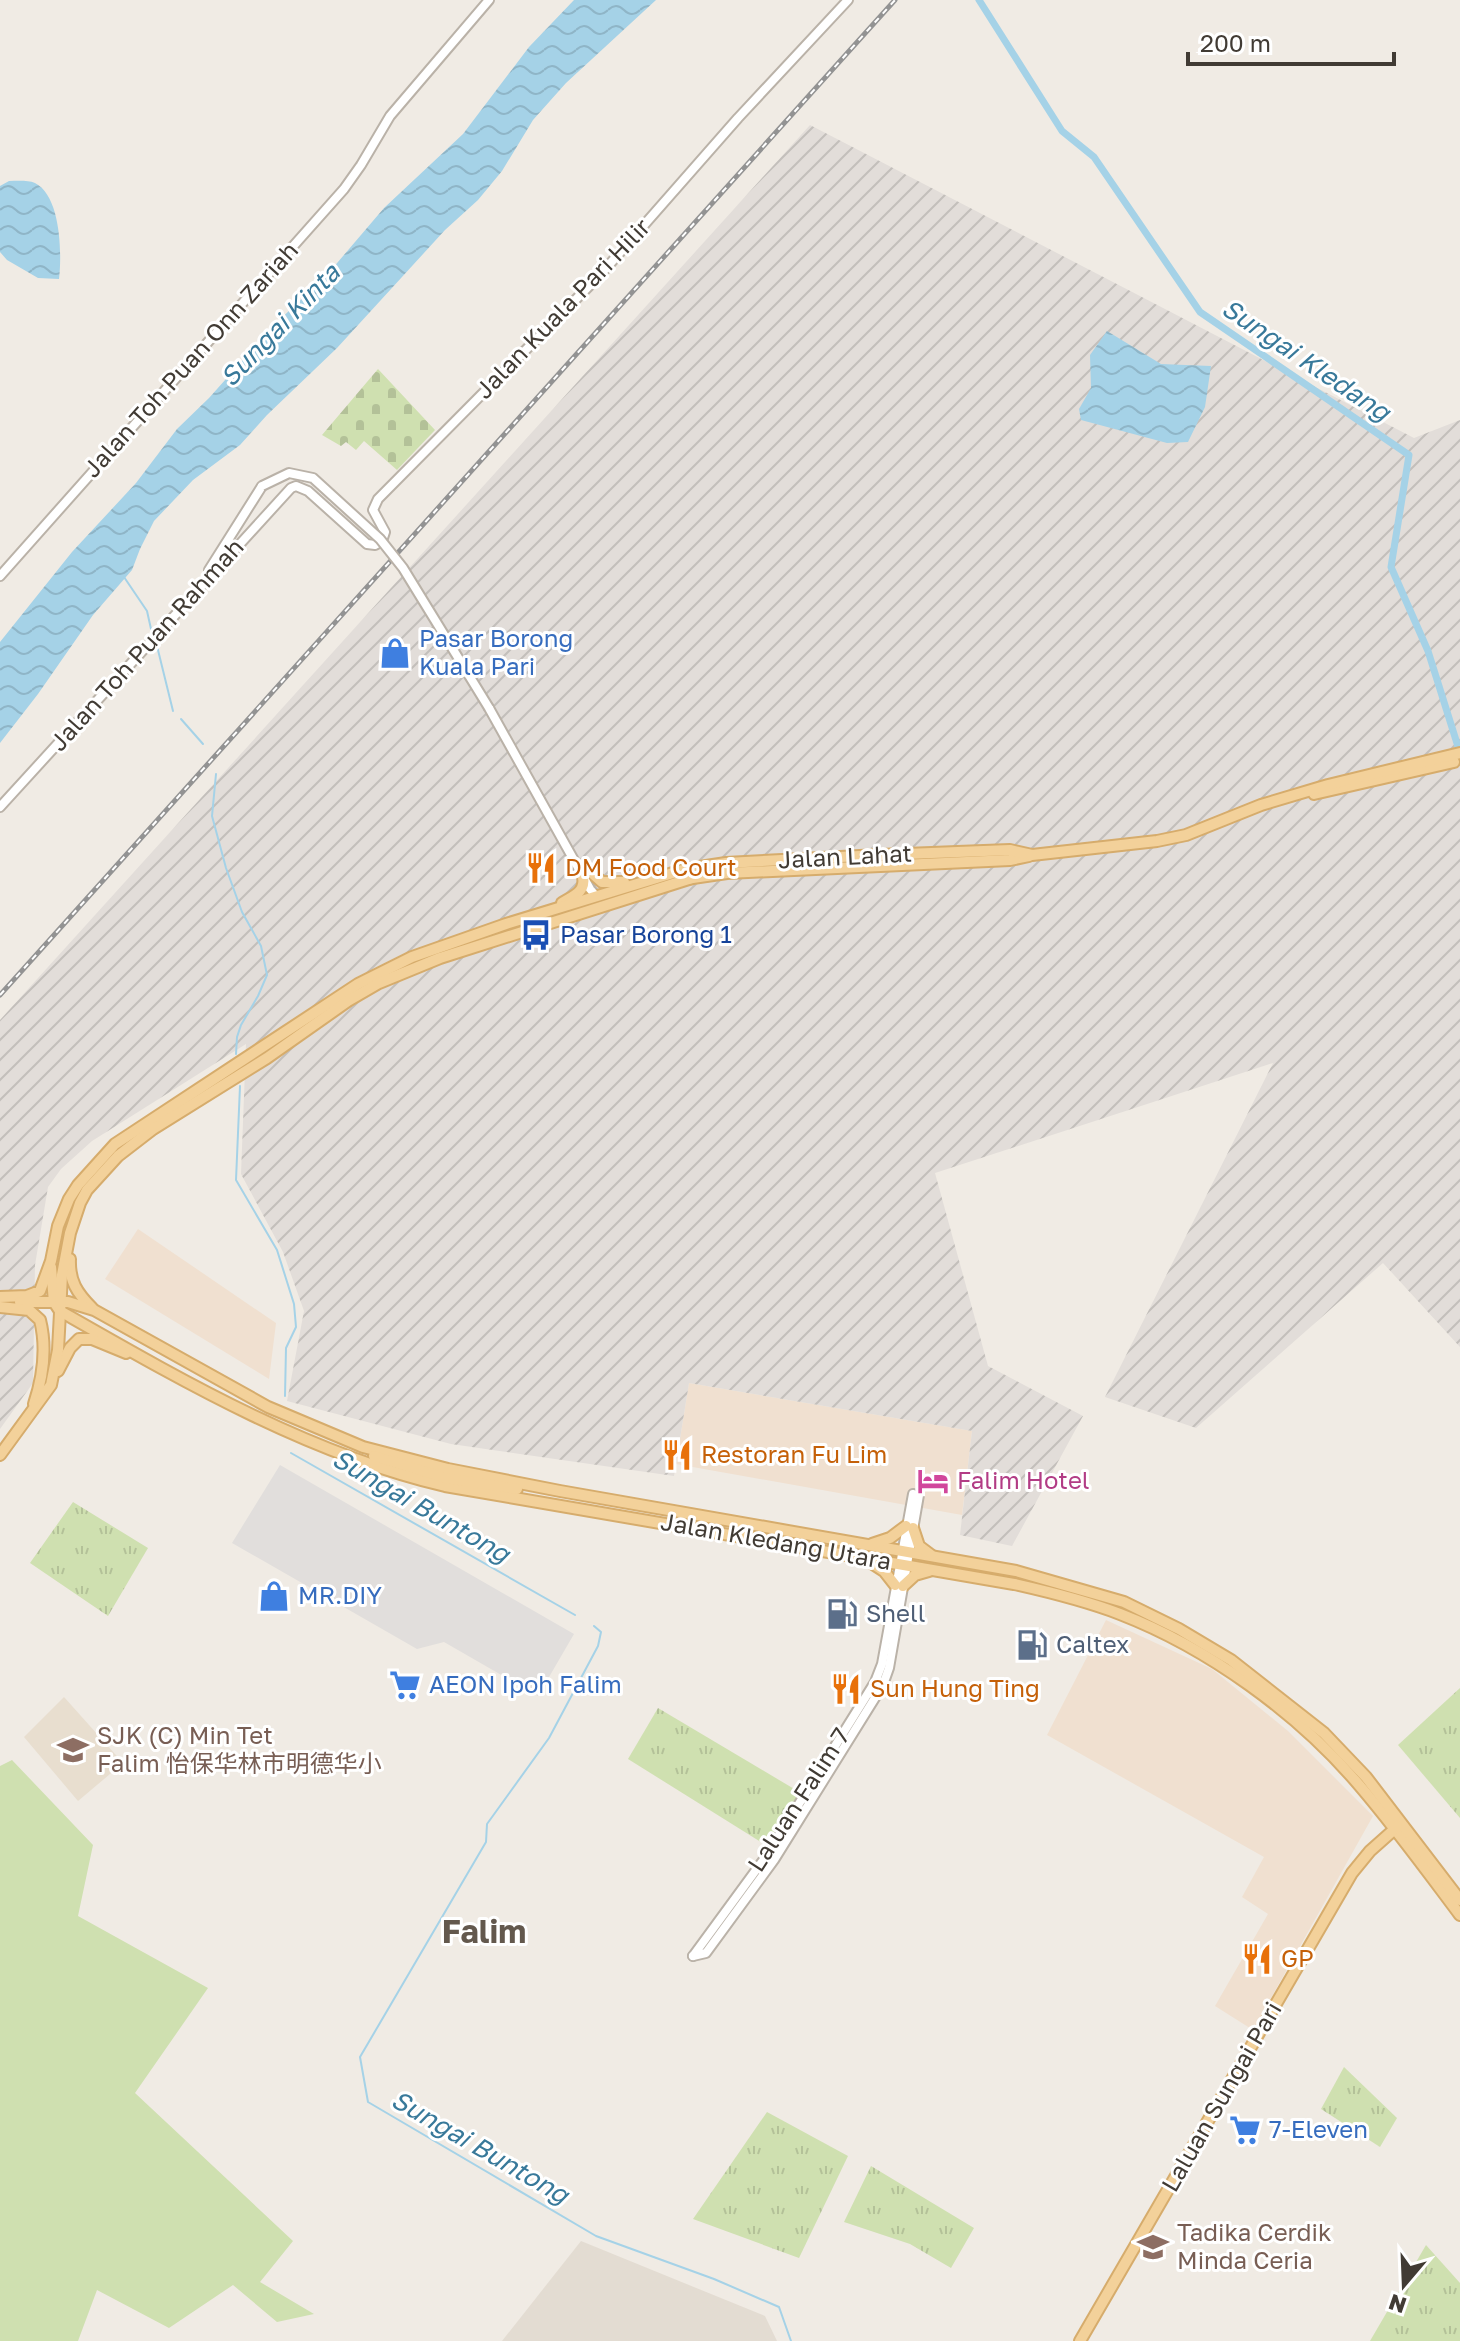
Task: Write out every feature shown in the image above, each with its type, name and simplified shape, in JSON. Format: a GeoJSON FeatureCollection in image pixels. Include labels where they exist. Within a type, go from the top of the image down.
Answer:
{"type":"FeatureCollection","features":[{"type":"Feature","properties":{"kind":"main road","name":"Jalan Lahat"},"geometry":{"type":"LineString","coordinates":[[689,874],[726,863],[1010,850],[1032,855],[1125,846],[1174,838],[1284,798],[1329,793],[1446,760],[1460,753]]}},
{"type":"Feature","properties":{"kind":"main road","name":"Jalan Lahat"},"geometry":{"type":"LineString","coordinates":[[1446,760],[1460,760]]}},
{"type":"Feature","properties":{"kind":"main road"},"geometry":{"type":"LineString","coordinates":[[551,911],[581,891],[584,872],[608,884],[689,874]]}},
{"type":"Feature","properties":{"kind":"main road"},"geometry":{"type":"LineString","coordinates":[[0,1302],[36,1294],[42,1287],[58,1226],[69,1199],[115,1144],[358,984],[412,957],[596,896],[610,899],[689,874]]}},
{"type":"Feature","properties":{"kind":"main road"},"geometry":{"type":"LineString","coordinates":[[53,1378],[58,1350],[58,1305],[63,1260],[80,1203],[102,1171],[153,1129],[379,983],[440,958],[509,938],[689,874]]}},
{"type":"Feature","properties":{"kind":"main road"},"geometry":{"type":"LineString","coordinates":[[509,938],[521,929],[588,906],[596,896]]}},
{"type":"Feature","properties":{"kind":"main road"},"geometry":{"type":"LineString","coordinates":[[70,1233],[71,1279],[82,1298],[94,1310],[87,1313],[86,1318],[120,1344]]}},
{"type":"Feature","properties":{"kind":"main road"},"geometry":{"type":"LineString","coordinates":[[51,1261],[58,1305]]}},
{"type":"Feature","properties":{"kind":"main road"},"geometry":{"type":"LineString","coordinates":[[0,1302],[58,1305]]}},
{"type":"Feature","properties":{"kind":"main road"},"geometry":{"type":"LineString","coordinates":[[0,1302],[29,1310],[37,1315],[41,1324],[42,1374],[31,1415]]}},
{"type":"Feature","properties":{"kind":"main road","name":"Jalan Kledang Utara"},"geometry":{"type":"LineString","coordinates":[[58,1305],[73,1303],[94,1310],[268,1407],[363,1447],[448,1469],[1016,1571],[1124,1602],[1179,1629],[1231,1660],[1324,1733],[1366,1777],[1460,1915]]}},
{"type":"Feature","properties":{"kind":"main road","name":"Jalan Kledang Utara"},"geometry":{"type":"LineString","coordinates":[[58,1305],[120,1344],[281,1430],[334,1453],[411,1478],[935,1570],[1061,1595],[1119,1614],[1174,1638],[1223,1666],[1286,1715],[1358,1783],[1460,1900]]}},
{"type":"Feature","properties":{"kind":"main road"},"geometry":{"type":"LineString","coordinates":[[0,1455],[31,1415],[70,1348],[79,1339],[92,1339],[143,1356]]}},
{"type":"Feature","properties":{"kind":"main road"},"geometry":{"type":"LineString","coordinates":[[870,1545],[910,1527],[919,1546],[932,1556]]}},
{"type":"Feature","properties":{"kind":"main road"},"geometry":{"type":"LineString","coordinates":[[865,1558],[899,1586],[915,1575],[935,1570]]}},
{"type":"Feature","properties":{"kind":"main road","name":"Laluan Sungai Pari"},"geometry":{"type":"LineString","coordinates":[[1080,2341],[1352,1873],[1370,1851],[1398,1826]]}},
{"type":"Feature","properties":{"kind":"street","name":"Jalan Toh Puan Onn Zariah"},"geometry":{"type":"LineString","coordinates":[[0,576],[344,189],[408,92],[489,0]]}},
{"type":"Feature","properties":{"kind":"street","name":"Jalan Kuala Pari Hilir"},"geometry":{"type":"LineString","coordinates":[[296,486],[308,491],[360,540],[372,545],[382,541],[385,532],[373,510],[378,499],[601,274],[738,118],[848,0]]}},
{"type":"Feature","properties":{"kind":"street"},"geometry":{"type":"LineString","coordinates":[[199,587],[259,490],[289,473],[313,478],[380,539],[403,568],[489,708],[596,896]]}},
{"type":"Feature","properties":{"kind":"street","name":"Jalan Toh Puan Rahmah"},"geometry":{"type":"LineString","coordinates":[[0,807],[269,509],[296,486]]}},
{"type":"Feature","properties":{"kind":"street"},"geometry":{"type":"LineString","coordinates":[[259,490],[269,509]]}},
{"type":"Feature","properties":{"kind":"street","name":"Laluan Falim 7"},"geometry":{"type":"LineString","coordinates":[[693,1956],[767,1855],[875,1682],[882,1664],[916,1494]]}},
{"type":"Feature","properties":{"kind":"shaded area"},"geometry":{"type":"Polygon","coordinates":[[[810,125],[1414,438],[1460,420],[1460,1347],[1383,1263],[1196,1428],[1105,1397],[1273,1063],[935,1173],[988,1366],[1083,1416],[1012,1546],[960,1535],[972,1431],[689,1383],[674,1476],[451,1444],[287,1401],[304,1311],[283,1252],[241,1174],[246,1044],[92,1141],[61,1169],[48,1187],[35,1265],[33,1383],[0,1429],[0,1020],[810,125]]]}},
{"type":"Feature","properties":{"kind":"shaded area"},"geometry":{"type":"Polygon","coordinates":[[[138,1229],[276,1323],[269,1379],[105,1279],[138,1229]]]}},
{"type":"Feature","properties":{"kind":"shaded area"},"geometry":{"type":"Polygon","coordinates":[[[689,1383],[972,1431],[962,1515],[676,1464],[689,1383]]]}},
{"type":"Feature","properties":{"kind":"shaded area"},"geometry":{"type":"Polygon","coordinates":[[[280,1465],[574,1634],[538,1696],[444,1642],[417,1649],[232,1543],[280,1465]]]}},
{"type":"Feature","properties":{"kind":"shaded area"},"geometry":{"type":"Polygon","coordinates":[[[1106,1620],[1212,1669],[1288,1731],[1373,1816],[1253,2030],[1215,2006],[1268,1914],[1242,1897],[1264,1857],[1047,1735],[1106,1620]]]}},
{"type":"Feature","properties":{"kind":"shaded area","name":"SJK (C) Min Tet Falim 怡保华林市明德华小"},"geometry":{"type":"Polygon","coordinates":[[[64,1697],[123,1763],[78,1801],[24,1737],[64,1697]]]}},
{"type":"Feature","properties":{"kind":"shaded area"},"geometry":{"type":"Polygon","coordinates":[[[581,2241],[765,2316],[777,2341],[502,2341],[581,2241]]]}},
{"type":"Feature","properties":{"kind":"green space"},"geometry":{"type":"Polygon","coordinates":[[[378,369],[435,430],[397,470],[364,441],[356,450],[346,442],[341,446],[322,435],[378,369]]]}},
{"type":"Feature","properties":{"kind":"green space"},"geometry":{"type":"Polygon","coordinates":[[[73,1502],[148,1548],[108,1616],[30,1563],[73,1502]]]}},
{"type":"Feature","properties":{"kind":"green space"},"geometry":{"type":"Polygon","coordinates":[[[1460,1688],[1460,1818],[1398,1745],[1460,1688]]]}},
{"type":"Feature","properties":{"kind":"green space"},"geometry":{"type":"Polygon","coordinates":[[[658,1708],[801,1793],[764,1844],[628,1759],[658,1708]]]}},
{"type":"Feature","properties":{"kind":"green space"},"geometry":{"type":"Polygon","coordinates":[[[12,1760],[93,1845],[78,1916],[208,1988],[135,2093],[293,2241],[260,2282],[314,2314],[277,2322],[233,2285],[169,2328],[97,2290],[78,2341],[0,2341],[0,1766],[12,1760]]]}},
{"type":"Feature","properties":{"kind":"green space"},"geometry":{"type":"Polygon","coordinates":[[[1344,2067],[1397,2118],[1380,2147],[1321,2109],[1344,2067]]]}},
{"type":"Feature","properties":{"kind":"green space"},"geometry":{"type":"Polygon","coordinates":[[[767,2112],[848,2156],[799,2258],[693,2219],[767,2112]]]}},
{"type":"Feature","properties":{"kind":"green space"},"geometry":{"type":"Polygon","coordinates":[[[871,2166],[974,2228],[951,2268],[910,2244],[844,2222],[871,2166]]]}},
{"type":"Feature","properties":{"kind":"green space"},"geometry":{"type":"Polygon","coordinates":[[[1426,2245],[1460,2283],[1460,2341],[1370,2341],[1426,2245]]]}},
{"type":"Feature","properties":{"kind":"water","name":"Sungai Kinta"},"geometry":{"type":"Polygon","coordinates":[[[574,0],[656,0],[566,83],[533,120],[502,171],[478,200],[445,230],[337,348],[240,445],[193,480],[154,521],[132,570],[93,615],[0,743],[0,642],[72,552],[136,483],[177,429],[274,325],[326,276],[384,208],[463,134],[529,47],[574,0]]]}},
{"type":"Feature","properties":{"kind":"water"},"geometry":{"type":"Polygon","coordinates":[[[9,181],[35,183],[50,200],[60,241],[59,279],[38,278],[7,260],[0,252],[0,186],[9,181]]]}},
{"type":"Feature","properties":{"kind":"water"},"geometry":{"type":"Polygon","coordinates":[[[1107,331],[1161,364],[1211,366],[1205,407],[1188,442],[1167,443],[1081,420],[1079,409],[1091,388],[1090,355],[1107,331]]]}},
{"type":"Feature","properties":{"kind":"waterway","name":"Sungai Kledang"},"geometry":{"type":"LineString","coordinates":[[979,0],[1062,131],[1094,157],[1200,312],[1409,455],[1391,567],[1428,651],[1460,753]]}},
{"type":"Feature","properties":{"kind":"waterway","name":"Sungai Buntong"},"geometry":{"type":"LineString","coordinates":[[124,577],[147,611],[151,629]]}},
{"type":"Feature","properties":{"kind":"waterway","name":"Sungai Buntong"},"geometry":{"type":"LineString","coordinates":[[157,646],[173,711]]}},
{"type":"Feature","properties":{"kind":"waterway","name":"Sungai Buntong"},"geometry":{"type":"LineString","coordinates":[[181,719],[203,744]]}},
{"type":"Feature","properties":{"kind":"waterway","name":"Sungai Buntong"},"geometry":{"type":"LineString","coordinates":[[216,774],[212,816],[242,912],[261,946],[267,975],[241,1025],[236,1054]]}},
{"type":"Feature","properties":{"kind":"waterway","name":"Sungai Buntong"},"geometry":{"type":"LineString","coordinates":[[240,1086],[236,1180],[277,1250],[294,1304],[296,1327],[286,1348],[285,1396]]}},
{"type":"Feature","properties":{"kind":"waterway","name":"Sungai Buntong"},"geometry":{"type":"LineString","coordinates":[[291,1453],[575,1615]]}},
{"type":"Feature","properties":{"kind":"waterway","name":"Sungai Buntong"},"geometry":{"type":"LineString","coordinates":[[594,1626],[601,1632],[598,1646],[549,1738],[487,1824],[486,1842],[360,2057],[368,2102],[596,2236],[714,2279],[779,2307],[791,2341]]}},
{"type":"Feature","properties":{"kind":"railway"},"geometry":{"type":"LineString","coordinates":[[0,995],[895,0]]}},
{"type":"Feature","properties":{"kind":"place","name":"Pasar Borong Kuala Pari"},"geometry":{"type":"Point","coordinates":[395,653]}},
{"type":"Feature","properties":{"kind":"place","name":"DM Food Court"},"geometry":{"type":"Point","coordinates":[541,868]}},
{"type":"Feature","properties":{"kind":"place","name":"Pasar Borong 1"},"geometry":{"type":"Point","coordinates":[536,935]}},
{"type":"Feature","properties":{"kind":"place","name":"Restoran Fu Lim"},"geometry":{"type":"Point","coordinates":[677,1455]}},
{"type":"Feature","properties":{"kind":"place","name":"Falim Hotel"},"geometry":{"type":"Point","coordinates":[933,1481]}},
{"type":"Feature","properties":{"kind":"place","name":"MR.DIY"},"geometry":{"type":"Point","coordinates":[274,1596]}},
{"type":"Feature","properties":{"kind":"place","name":"Shell"},"geometry":{"type":"Point","coordinates":[842,1614]}},
{"type":"Feature","properties":{"kind":"place","name":"Caltex"},"geometry":{"type":"Point","coordinates":[1032,1645]}},
{"type":"Feature","properties":{"kind":"place","name":"AEON Ipoh Falim"},"geometry":{"type":"Point","coordinates":[405,1685]}},
{"type":"Feature","properties":{"kind":"place","name":"Sun Hung Ting"},"geometry":{"type":"Point","coordinates":[846,1689]}},
{"type":"Feature","properties":{"kind":"place","name":"SJK (C) Min Tet Falim 怡保华林市明德华小"},"geometry":{"type":"Point","coordinates":[73,1750]}},
{"type":"Feature","properties":{"kind":"place","name":"GP"},"geometry":{"type":"Point","coordinates":[1257,1959]}},
{"type":"Feature","properties":{"kind":"place","name":"7-Eleven"},"geometry":{"type":"Point","coordinates":[1245,2130]}},
{"type":"Feature","properties":{"kind":"place","name":"Tadika Cerdik Minda Ceria"},"geometry":{"type":"Point","coordinates":[1153,2247]}},
{"type":"Feature","properties":{"kind":"district","name":"Falim"},"geometry":{"type":"Point","coordinates":[484,1932]}}]}
